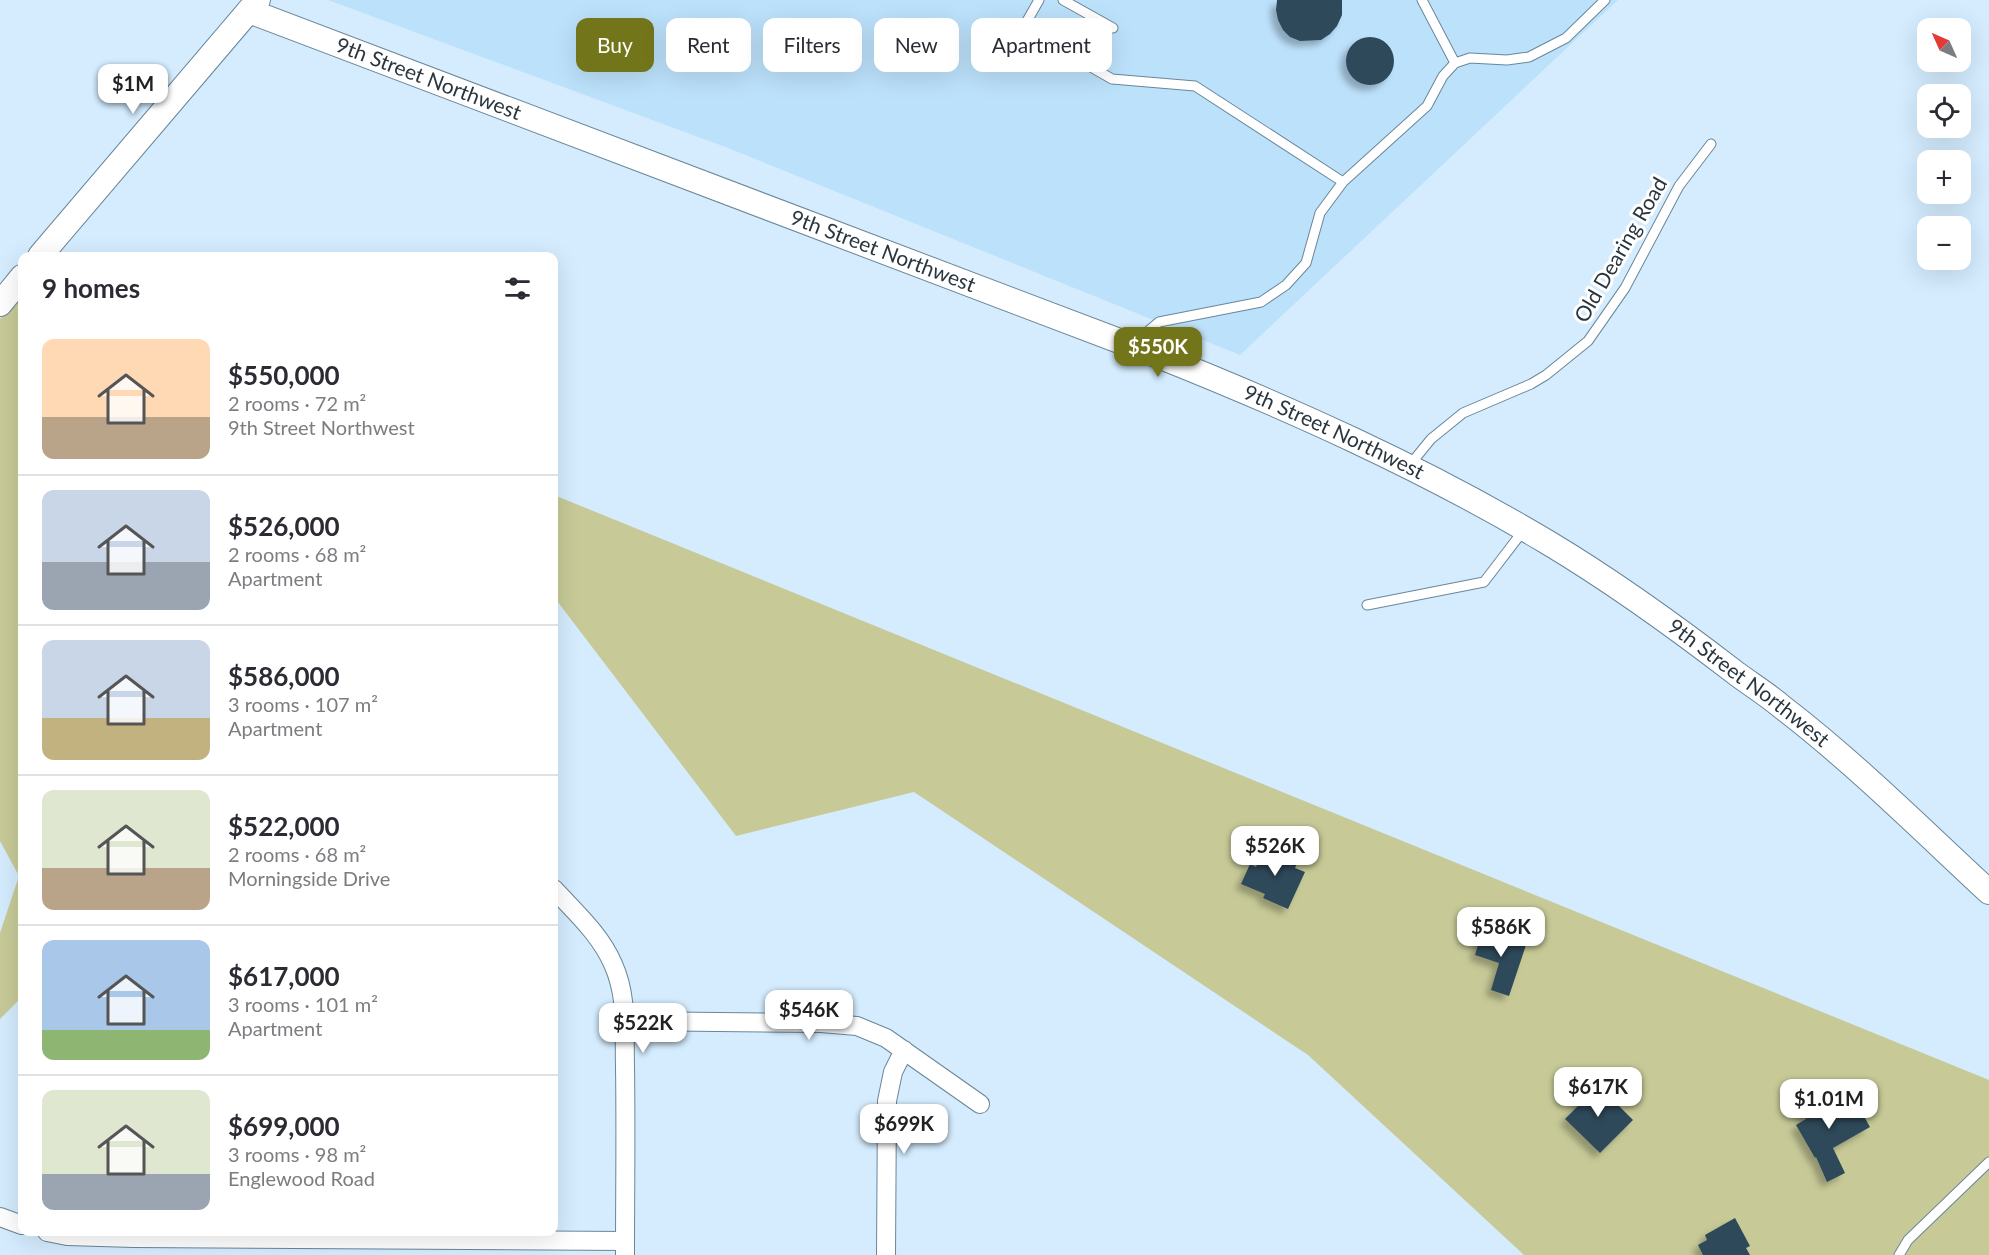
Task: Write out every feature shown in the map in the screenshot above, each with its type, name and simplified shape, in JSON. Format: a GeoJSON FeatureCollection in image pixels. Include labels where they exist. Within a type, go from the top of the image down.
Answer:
{"type":"FeatureCollection","features":[{"type":"Feature","properties":{"kind":"street"},"geometry":{"type":"LineString","coordinates":[[43,252],[253,5]]}},
{"type":"Feature","properties":{"kind":"street","name":"9th Street Northwest"},"geometry":{"type":"LineString","coordinates":[[253,5],[1248,392],[1340,432],[1409,466],[1524,529],[1622,590],[1782,706],[1870,782],[1989,892]]}},
{"type":"Feature","properties":{"kind":"street"},"geometry":{"type":"LineString","coordinates":[[0,304],[18,282]]}},
{"type":"Feature","properties":{"kind":"street"},"geometry":{"type":"LineString","coordinates":[[153,1236],[364,1247],[625,1248],[626,1021],[620,983],[606,949],[594,932],[558,893]]}},
{"type":"Feature","properties":{"kind":"street"},"geometry":{"type":"LineString","coordinates":[[626,1021],[843,1024],[871,1030],[904,1050],[980,1104]]}},
{"type":"Feature","properties":{"kind":"street"},"geometry":{"type":"LineString","coordinates":[[886,1255],[886,1101],[893,1072],[904,1050]]}},
{"type":"Feature","properties":{"kind":"street"},"geometry":{"type":"LineString","coordinates":[[0,1217],[18,1224]]}},
{"type":"Feature","properties":{"kind":"lane"},"geometry":{"type":"LineString","coordinates":[[1039,0],[1023,28],[1112,79],[1196,86],[1343,182]]}},
{"type":"Feature","properties":{"kind":"lane"},"geometry":{"type":"LineString","coordinates":[[1063,0],[1113,28]]}},
{"type":"Feature","properties":{"kind":"lane"},"geometry":{"type":"LineString","coordinates":[[1422,0],[1455,63]]}},
{"type":"Feature","properties":{"kind":"lane"},"geometry":{"type":"LineString","coordinates":[[1131,346],[1159,322],[1262,302],[1286,285],[1306,263],[1320,213],[1343,182],[1427,106],[1443,76],[1455,63],[1470,58],[1507,60],[1529,57],[1566,38],[1605,0]]}},
{"type":"Feature","properties":{"kind":"lane","name":"Old Dearing Road"},"geometry":{"type":"LineString","coordinates":[[1409,466],[1431,439],[1463,413],[1546,375],[1588,341],[1625,288],[1679,186],[1711,144]]}},
{"type":"Feature","properties":{"kind":"lane"},"geometry":{"type":"LineString","coordinates":[[1367,605],[1484,582],[1524,529]]}},
{"type":"Feature","properties":{"kind":"lane"},"geometry":{"type":"LineString","coordinates":[[1899,1255],[1908,1240],[1989,1162]]}},
{"type":"Feature","properties":{"kind":"shaded area"},"geometry":{"type":"Polygon","coordinates":[[[328,0],[1618,0],[1240,355],[728,148],[328,0]]]}},
{"type":"Feature","properties":{"kind":"green space"},"geometry":{"type":"Polygon","coordinates":[[[18,296],[18,874],[0,841],[0,319],[18,296]]]}},
{"type":"Feature","properties":{"kind":"green space"},"geometry":{"type":"Polygon","coordinates":[[[558,497],[1989,1080],[1989,1255],[1524,1255],[1308,1055],[914,792],[736,836],[558,602],[558,497]]]}},
{"type":"Feature","properties":{"kind":"green space"},"geometry":{"type":"Polygon","coordinates":[[[18,879],[18,1001],[0,1019],[0,933],[18,879]]]}},
{"type":"Feature","properties":{"kind":"building"},"geometry":{"type":"Polygon","coordinates":[[[1277,0],[1342,0],[1342,15],[1337,26],[1321,40],[1300,41],[1290,37],[1283,30],[1276,10],[1277,0]]]}},
{"type":"Feature","properties":{"kind":"building"},"geometry":{"type":"Polygon","coordinates":[[[1370,37],[1387,44],[1394,61],[1387,78],[1370,85],[1353,78],[1346,61],[1353,44],[1370,37]]]}},
{"type":"Feature","properties":{"kind":"building"},"geometry":{"type":"Polygon","coordinates":[[[1266,846],[1298,861],[1295,868],[1305,872],[1288,909],[1263,898],[1265,894],[1241,884],[1250,864],[1256,867],[1266,846]]]}},
{"type":"Feature","properties":{"kind":"building"},"geometry":{"type":"Polygon","coordinates":[[[1483,928],[1518,939],[1516,942],[1526,945],[1509,996],[1491,990],[1499,963],[1475,955],[1483,928]]]}},
{"type":"Feature","properties":{"kind":"building"},"geometry":{"type":"Polygon","coordinates":[[[1594,1081],[1633,1120],[1600,1153],[1565,1119],[1581,1103],[1577,1099],[1594,1081]]]}},
{"type":"Feature","properties":{"kind":"building"},"geometry":{"type":"Polygon","coordinates":[[[1827,1088],[1831,1096],[1834,1094],[1844,1112],[1857,1104],[1870,1127],[1833,1148],[1845,1173],[1827,1182],[1816,1157],[1796,1125],[1806,1119],[1798,1105],[1827,1088]]]}},
{"type":"Feature","properties":{"kind":"building"},"geometry":{"type":"Polygon","coordinates":[[[1735,1218],[1750,1246],[1746,1248],[1750,1255],[1703,1255],[1698,1245],[1707,1240],[1705,1235],[1735,1218]]]}}]}
